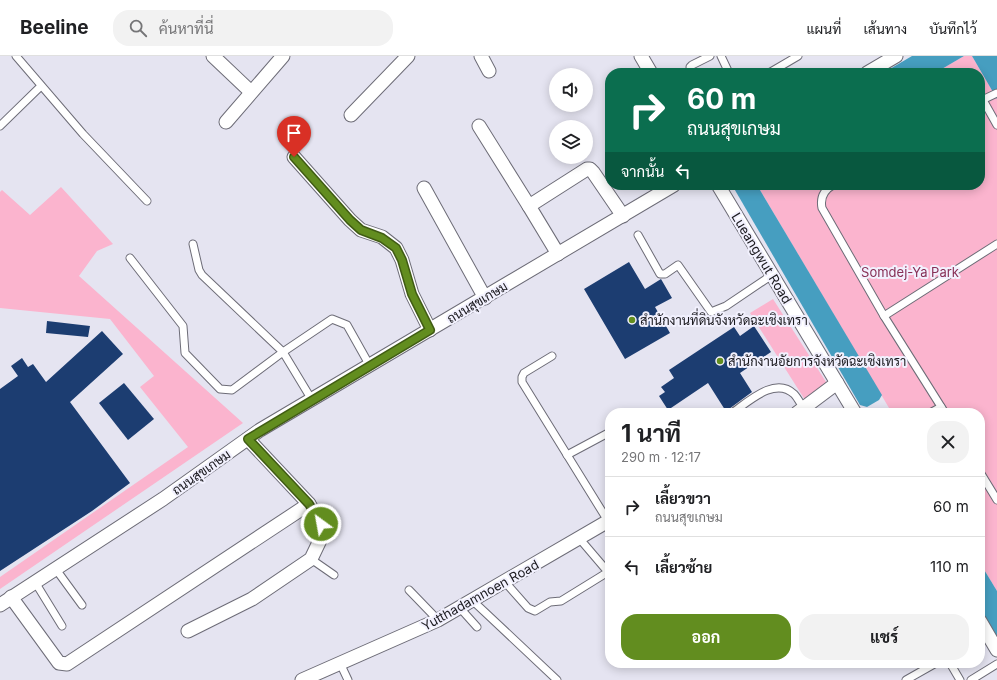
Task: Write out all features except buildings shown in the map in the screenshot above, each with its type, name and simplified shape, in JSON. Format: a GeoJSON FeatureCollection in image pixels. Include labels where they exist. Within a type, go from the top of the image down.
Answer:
{"type":"FeatureCollection","features":[{"type":"Feature","properties":{"kind":"street"},"geometry":{"type":"LineString","coordinates":[[213,56],[251,92]]}},
{"type":"Feature","properties":{"kind":"street"},"geometry":{"type":"LineString","coordinates":[[226,122],[283,56]]}},
{"type":"Feature","properties":{"kind":"street"},"geometry":{"type":"LineString","coordinates":[[351,115],[408,56]]}},
{"type":"Feature","properties":{"kind":"street"},"geometry":{"type":"LineString","coordinates":[[481,56],[489,71]]}},
{"type":"Feature","properties":{"kind":"street"},"geometry":{"type":"LineString","coordinates":[[641,56],[648,68]]}},
{"type":"Feature","properties":{"kind":"street"},"geometry":{"type":"LineString","coordinates":[[876,68],[896,56]]}},
{"type":"Feature","properties":{"kind":"street"},"geometry":{"type":"LineString","coordinates":[[479,126],[558,254]]}},
{"type":"Feature","properties":{"kind":"street"},"geometry":{"type":"LineString","coordinates":[[294,157],[350,220],[361,230],[382,238],[396,248],[402,260],[412,294],[430,330]]}},
{"type":"Feature","properties":{"kind":"street"},"geometry":{"type":"LineString","coordinates":[[529,206],[587,169],[590,169],[623,216]]}},
{"type":"Feature","properties":{"kind":"street"},"geometry":{"type":"LineString","coordinates":[[424,188],[485,298]]}},
{"type":"Feature","properties":{"kind":"street","name":"ถนนสุขเกษม"},"geometry":{"type":"LineString","coordinates":[[0,605],[163,499],[248,439],[666,190]]}},
{"type":"Feature","properties":{"kind":"street","name":"Lueangwut Road"},"geometry":{"type":"LineString","coordinates":[[721,190],[852,408]]}},
{"type":"Feature","properties":{"kind":"street"},"geometry":{"type":"LineString","coordinates":[[807,408],[837,383]]}},
{"type":"Feature","properties":{"kind":"street"},"geometry":{"type":"LineString","coordinates":[[188,631],[252,599],[311,559],[322,536],[321,524],[309,504],[248,439]]}},
{"type":"Feature","properties":{"kind":"street"},"geometry":{"type":"LineString","coordinates":[[12,597],[59,663],[67,664],[309,504]]}},
{"type":"Feature","properties":{"kind":"street","name":"Yutthadamnoen Road"},"geometry":{"type":"LineString","coordinates":[[302,680],[438,620],[605,523]]}},
{"type":"Feature","properties":{"kind":"street"},"geometry":{"type":"LineString","coordinates":[[985,630],[997,650]]}},
{"type":"Feature","properties":{"kind":"lane"},"geometry":{"type":"LineString","coordinates":[[16,56],[83,134],[147,201]]}},
{"type":"Feature","properties":{"kind":"lane"},"geometry":{"type":"LineString","coordinates":[[690,68],[710,56]]}},
{"type":"Feature","properties":{"kind":"lane"},"geometry":{"type":"LineString","coordinates":[[721,56],[727,68]]}},
{"type":"Feature","properties":{"kind":"lane"},"geometry":{"type":"LineString","coordinates":[[778,68],[798,56]]}},
{"type":"Feature","properties":{"kind":"lane"},"geometry":{"type":"LineString","coordinates":[[0,126],[41,86]]}},
{"type":"Feature","properties":{"kind":"lane"},"geometry":{"type":"LineString","coordinates":[[985,99],[994,94]]}},
{"type":"Feature","properties":{"kind":"lane"},"geometry":{"type":"LineString","coordinates":[[985,107],[997,126]]}},
{"type":"Feature","properties":{"kind":"lane"},"geometry":{"type":"LineString","coordinates":[[826,190],[822,197],[822,208],[884,316],[942,408]]}},
{"type":"Feature","properties":{"kind":"lane"},"geometry":{"type":"LineString","coordinates":[[638,234],[660,274],[665,274],[678,265],[711,312],[726,306],[772,275]]}},
{"type":"Feature","properties":{"kind":"lane"},"geometry":{"type":"LineString","coordinates":[[193,244],[199,270],[202,275],[283,352],[312,400]]}},
{"type":"Feature","properties":{"kind":"lane"},"geometry":{"type":"LineString","coordinates":[[884,316],[997,244]]}},
{"type":"Feature","properties":{"kind":"lane"},"geometry":{"type":"LineString","coordinates":[[130,258],[184,326],[185,353],[220,389],[232,390],[283,352],[332,319],[347,325],[370,366]]}},
{"type":"Feature","properties":{"kind":"lane"},"geometry":{"type":"LineString","coordinates":[[552,356],[524,374],[522,377],[522,382],[605,515]]}},
{"type":"Feature","properties":{"kind":"lane"},"geometry":{"type":"LineString","coordinates":[[739,408],[766,389],[785,388],[794,394],[800,408]]}},
{"type":"Feature","properties":{"kind":"lane"},"geometry":{"type":"LineString","coordinates":[[567,455],[605,435]]}},
{"type":"Feature","properties":{"kind":"lane"},"geometry":{"type":"LineString","coordinates":[[985,480],[997,500]]}},
{"type":"Feature","properties":{"kind":"lane"},"geometry":{"type":"LineString","coordinates":[[580,538],[605,568]]}},
{"type":"Feature","properties":{"kind":"lane"},"geometry":{"type":"LineString","coordinates":[[311,559],[334,575]]}},
{"type":"Feature","properties":{"kind":"lane"},"geometry":{"type":"LineString","coordinates":[[56,568],[82,605]]}},
{"type":"Feature","properties":{"kind":"lane"},"geometry":{"type":"LineString","coordinates":[[505,582],[528,608],[532,610],[539,610],[550,602],[557,603],[561,601],[605,574]]}},
{"type":"Feature","properties":{"kind":"lane"},"geometry":{"type":"LineString","coordinates":[[35,582],[62,626]]}},
{"type":"Feature","properties":{"kind":"lane"},"geometry":{"type":"LineString","coordinates":[[409,590],[438,620]]}},
{"type":"Feature","properties":{"kind":"lane"},"geometry":{"type":"LineString","coordinates":[[473,601],[557,680]]}},
{"type":"Feature","properties":{"kind":"lane"},"geometry":{"type":"LineString","coordinates":[[460,608],[477,627]]}},
{"type":"Feature","properties":{"kind":"lane"},"geometry":{"type":"LineString","coordinates":[[340,663],[348,680]]}},
{"type":"Feature","properties":{"kind":"lane"},"geometry":{"type":"LineString","coordinates":[[971,680],[997,664]]}},
{"type":"Feature","properties":{"kind":"lane"},"geometry":{"type":"LineString","coordinates":[[906,680],[927,668]]}},
{"type":"Feature","properties":{"kind":"lane"},"geometry":{"type":"LineString","coordinates":[[953,668],[960,680]]}},
{"type":"Feature","properties":{"kind":"green space","name":"Somdej-Ya Park"},"geometry":{"type":"Polygon","coordinates":[[[964,56],[972,56],[979,68],[944,68],[964,56]]]}},
{"type":"Feature","properties":{"kind":"green space","name":"Somdej-Ya Park"},"geometry":{"type":"Polygon","coordinates":[[[985,78],[997,99],[997,591],[985,571],[985,408],[889,408],[760,190],[985,190],[985,78]]]}},
{"type":"Feature","properties":{"kind":"green space"},"geometry":{"type":"Polygon","coordinates":[[[61,187],[113,244],[97,251],[79,276],[243,423],[0,589],[0,577],[188,447],[140,387],[154,376],[110,319],[0,308],[0,192],[2,190],[30,215],[61,187]]]}},
{"type":"Feature","properties":{"kind":"green space"},"geometry":{"type":"Polygon","coordinates":[[[773,299],[828,385],[805,400],[750,313],[773,299]]]}},
{"type":"Feature","properties":{"kind":"water"},"geometry":{"type":"Polygon","coordinates":[[[912,56],[964,56],[944,68],[892,68],[912,56]]]}},
{"type":"Feature","properties":{"kind":"water"},"geometry":{"type":"Polygon","coordinates":[[[972,56],[997,56],[997,99],[985,78],[985,68],[979,68],[972,56]]]}},
{"type":"Feature","properties":{"kind":"water"},"geometry":{"type":"Polygon","coordinates":[[[735,190],[760,190],[882,395],[879,400],[867,407],[860,405],[735,190]]]}},
{"type":"Feature","properties":{"kind":"water"},"geometry":{"type":"Polygon","coordinates":[[[985,571],[997,591],[997,637],[985,617],[985,571]]]}},
{"type":"Feature","properties":{"kind":"place","name":"สำนักงานที่ดินจังหวัดฉะเชิงเทรา"},"geometry":{"type":"Point","coordinates":[632,320]}},
{"type":"Feature","properties":{"kind":"place","name":"สำนักงานอัยการจังหวัดฉะเชิงเทรา"},"geometry":{"type":"Point","coordinates":[720,361]}},
{"type":"Feature","properties":{"kind":"route"},"geometry":{"type":"LineString","coordinates":[[294,157],[334,203],[361,230],[382,238],[396,248],[402,260],[412,294],[430,330],[260,430],[248,439],[309,504],[321,524]]}}]}
